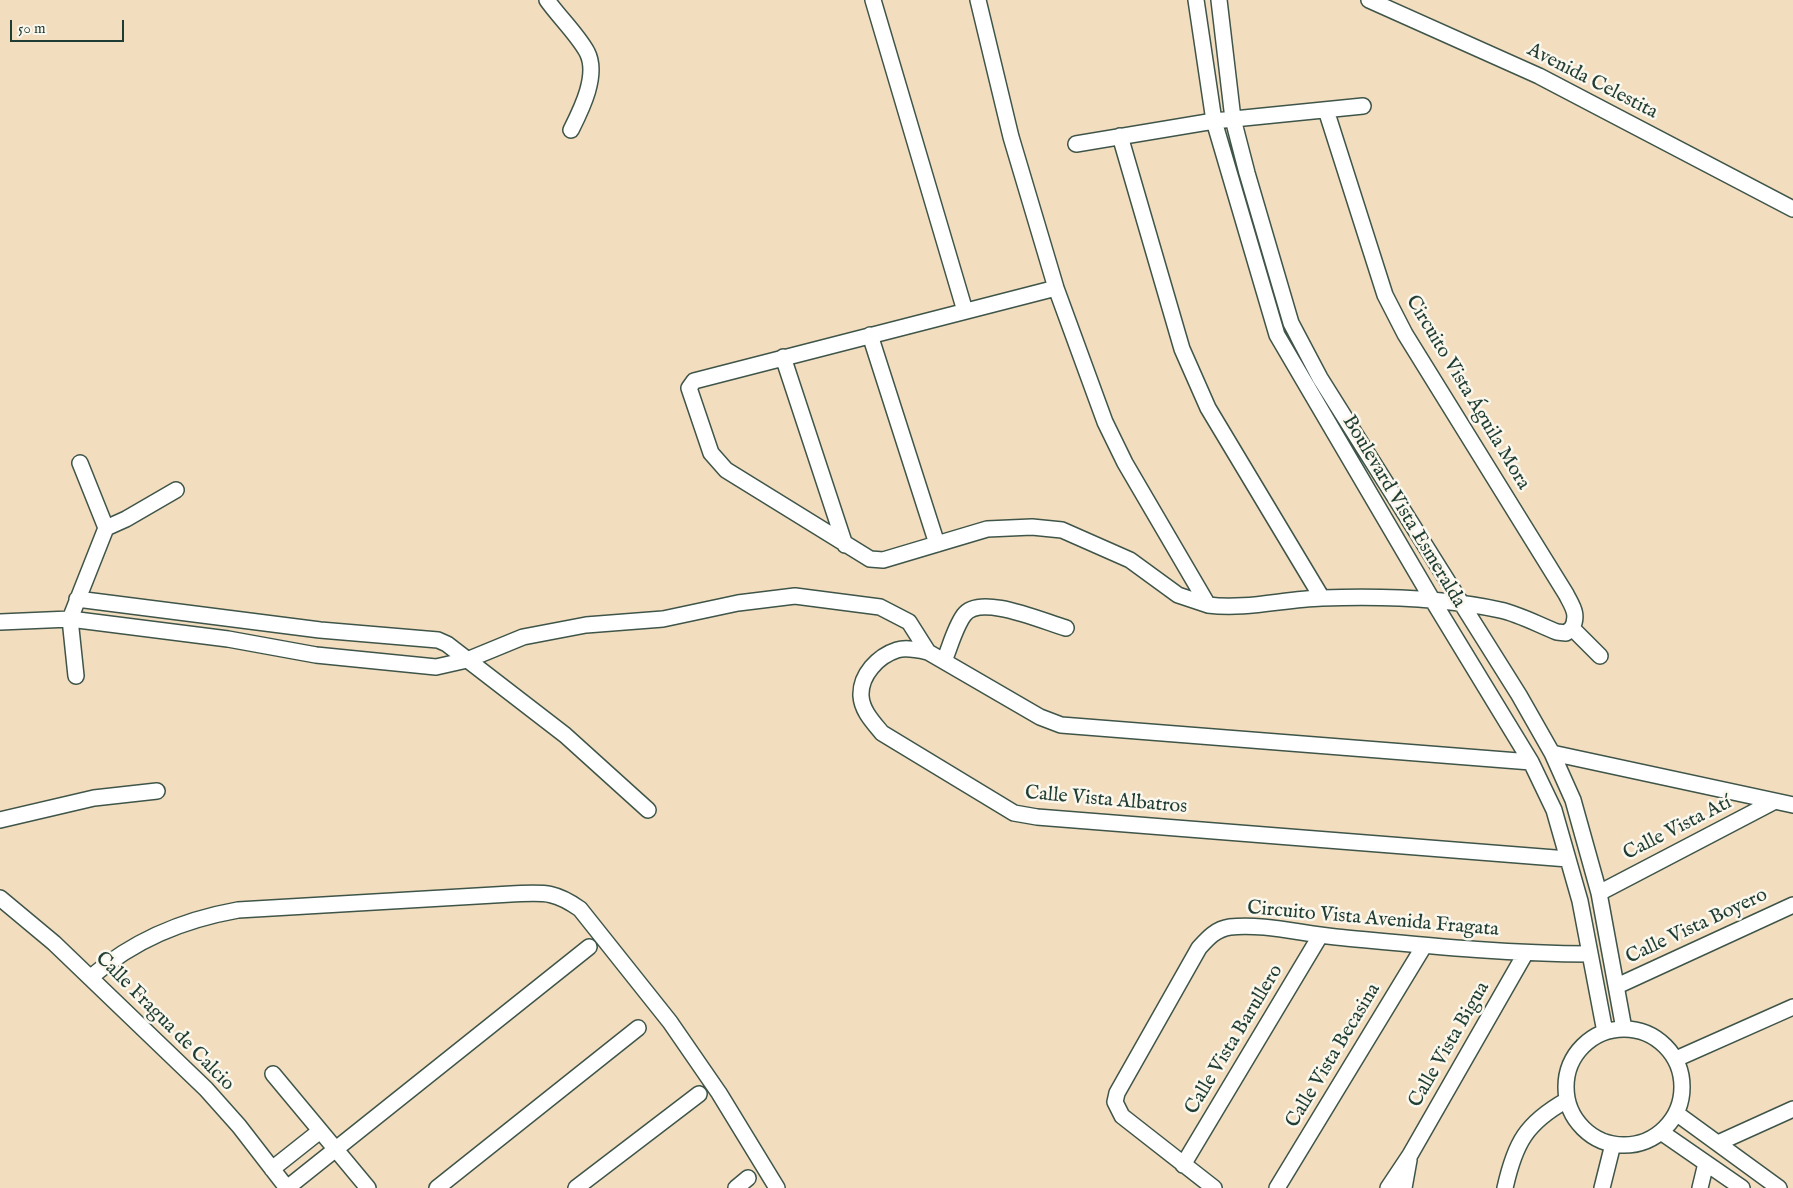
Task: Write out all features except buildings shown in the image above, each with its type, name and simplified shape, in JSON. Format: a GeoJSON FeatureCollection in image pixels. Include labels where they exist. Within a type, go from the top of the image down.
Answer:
{"type":"FeatureCollection","features":[{"type":"Feature","properties":{"kind":"street"},"geometry":{"type":"LineString","coordinates":[[547,0],[587,53],[590,67],[589,83],[580,112],[570,130]]}},
{"type":"Feature","properties":{"kind":"street"},"geometry":{"type":"LineString","coordinates":[[873,0],[965,311]]}},
{"type":"Feature","properties":{"kind":"street"},"geometry":{"type":"LineString","coordinates":[[978,0],[1011,136],[1056,288],[1105,422],[1121,454],[1208,605]]}},
{"type":"Feature","properties":{"kind":"street","name":"Boulevard Vista Esmeralda"},"geometry":{"type":"LineString","coordinates":[[1196,0],[1214,122],[1277,335],[1432,601],[1531,762],[1554,810],[1580,901],[1605,1032]]}},
{"type":"Feature","properties":{"kind":"street","name":"Boulevard Vista Esmeralda"},"geometry":{"type":"LineString","coordinates":[[1219,0],[1233,119],[1291,322],[1320,378],[1519,695],[1552,753],[1574,800],[1599,893],[1624,1028]]}},
{"type":"Feature","properties":{"kind":"street","name":"Avenida Celestita"},"geometry":{"type":"LineString","coordinates":[[1369,0],[1539,76],[1793,209]]}},
{"type":"Feature","properties":{"kind":"street"},"geometry":{"type":"LineString","coordinates":[[1076,144],[1233,119],[1363,106]]}},
{"type":"Feature","properties":{"kind":"street","name":"Circuito Vista Águila Mora"},"geometry":{"type":"LineString","coordinates":[[1326,110],[1385,295],[1405,334],[1566,594],[1575,612],[1576,620],[1572,628]]}},
{"type":"Feature","properties":{"kind":"street"},"geometry":{"type":"LineString","coordinates":[[1120,136],[1182,349],[1208,408],[1322,598]]}},
{"type":"Feature","properties":{"kind":"street"},"geometry":{"type":"LineString","coordinates":[[1056,288],[694,381],[689,388],[711,453],[717,463],[870,559],[883,560],[987,529],[1032,527],[1062,530],[1130,560],[1178,595],[1208,605],[1224,607],[1322,598],[1432,601],[1462,604],[1502,610],[1557,632],[1566,633],[1572,628],[1600,656]]}},
{"type":"Feature","properties":{"kind":"street"},"geometry":{"type":"LineString","coordinates":[[870,335],[937,544]]}},
{"type":"Feature","properties":{"kind":"street"},"geometry":{"type":"LineString","coordinates":[[783,357],[845,545]]}},
{"type":"Feature","properties":{"kind":"street"},"geometry":{"type":"LineString","coordinates":[[80,463],[106,528]]}},
{"type":"Feature","properties":{"kind":"street"},"geometry":{"type":"LineString","coordinates":[[76,676],[70,619],[106,528],[126,519],[176,490]]}},
{"type":"Feature","properties":{"kind":"street"},"geometry":{"type":"LineString","coordinates":[[0,622],[70,619],[228,639],[316,655],[415,667],[436,667],[467,660],[523,637],[586,625],[663,619],[738,603],[795,596],[880,607],[909,622],[928,652]]}},
{"type":"Feature","properties":{"kind":"street"},"geometry":{"type":"LineString","coordinates":[[77,599],[320,630],[438,640],[565,735],[648,810]]}},
{"type":"Feature","properties":{"kind":"street"},"geometry":{"type":"LineString","coordinates":[[944,661],[964,615],[973,606],[994,606],[1066,628]]}},
{"type":"Feature","properties":{"kind":"street","name":"Calle Vista Albatros"},"geometry":{"type":"LineString","coordinates":[[1531,762],[1061,725],[1040,717],[928,652],[898,650],[871,667],[863,681],[861,697],[866,714],[882,732],[1014,813],[1037,817],[1568,859]]}},
{"type":"Feature","properties":{"kind":"street"},"geometry":{"type":"LineString","coordinates":[[1552,753],[1793,805]]}},
{"type":"Feature","properties":{"kind":"street"},"geometry":{"type":"LineString","coordinates":[[0,820],[94,798],[158,791]]}},
{"type":"Feature","properties":{"kind":"street","name":"Calle Vista Atí"},"geometry":{"type":"LineString","coordinates":[[1599,893],[1775,801]]}},
{"type":"Feature","properties":{"kind":"street"},"geometry":{"type":"LineString","coordinates":[[91,978],[115,957],[159,933],[206,916],[238,910],[511,894],[548,893],[563,897],[580,909],[670,1022],[719,1093],[777,1188]]}},
{"type":"Feature","properties":{"kind":"street","name":"Calle Fragua de Calcio"},"geometry":{"type":"LineString","coordinates":[[0,898],[91,978],[206,1089],[287,1188]]}},
{"type":"Feature","properties":{"kind":"street","name":"Calle Vista Boyero"},"geometry":{"type":"LineString","coordinates":[[1617,986],[1793,905]]}},
{"type":"Feature","properties":{"kind":"street","name":"Circuito Vista Avenida Fragata"},"geometry":{"type":"LineString","coordinates":[[1214,1188],[1122,1116],[1115,1102],[1116,1093],[1199,948],[1216,931],[1228,927],[1245,926],[1320,936],[1424,946],[1525,954],[1590,954]]}},
{"type":"Feature","properties":{"kind":"street","name":"Calle Vista Barullero"},"geometry":{"type":"LineString","coordinates":[[1183,1165],[1320,936]]}},
{"type":"Feature","properties":{"kind":"street","name":"Calle Vista Becasina"},"geometry":{"type":"LineString","coordinates":[[1277,1188],[1424,946]]}},
{"type":"Feature","properties":{"kind":"street"},"geometry":{"type":"LineString","coordinates":[[287,1188],[589,947]]}},
{"type":"Feature","properties":{"kind":"street","name":"Calle Vista Bigua"},"geometry":{"type":"LineString","coordinates":[[1388,1188],[1410,1155],[1525,954]]}},
{"type":"Feature","properties":{"kind":"street"},"geometry":{"type":"LineString","coordinates":[[1676,1058],[1793,1007]]}},
{"type":"Feature","properties":{"kind":"street"},"geometry":{"type":"LineString","coordinates":[[437,1188],[638,1028]]}},
{"type":"Feature","properties":{"kind":"street"},"geometry":{"type":"LineString","coordinates":[[1624,1028],[1643,1032],[1660,1041],[1676,1058],[1682,1083],[1681,1098],[1676,1113],[1661,1132],[1646,1140],[1630,1145],[1613,1144],[1597,1139],[1584,1129],[1574,1116],[1567,1100],[1567,1076],[1576,1054],[1594,1037],[1605,1032],[1624,1028]]}},
{"type":"Feature","properties":{"kind":"street"},"geometry":{"type":"LineString","coordinates":[[273,1074],[368,1188]]}},
{"type":"Feature","properties":{"kind":"street"},"geometry":{"type":"LineString","coordinates":[[576,1188],[698,1094]]}},
{"type":"Feature","properties":{"kind":"street"},"geometry":{"type":"LineString","coordinates":[[1504,1188],[1510,1166],[1524,1133],[1544,1113],[1567,1100]]}},
{"type":"Feature","properties":{"kind":"street"},"geometry":{"type":"LineString","coordinates":[[1718,1143],[1793,1109]]}},
{"type":"Feature","properties":{"kind":"street"},"geometry":{"type":"LineString","coordinates":[[1676,1113],[1779,1188]]}},
{"type":"Feature","properties":{"kind":"street"},"geometry":{"type":"LineString","coordinates":[[272,1169],[320,1131]]}},
{"type":"Feature","properties":{"kind":"street"},"geometry":{"type":"LineString","coordinates":[[1661,1132],[1742,1188]]}},
{"type":"Feature","properties":{"kind":"street"},"geometry":{"type":"LineString","coordinates":[[1602,1188],[1613,1144]]}},
{"type":"Feature","properties":{"kind":"street","name":"Calle Vista Bigua"},"geometry":{"type":"LineString","coordinates":[[1404,1188],[1410,1155]]}},
{"type":"Feature","properties":{"kind":"street"},"geometry":{"type":"LineString","coordinates":[[1700,1188],[1706,1163]]}},
{"type":"Feature","properties":{"kind":"street"},"geometry":{"type":"LineString","coordinates":[[736,1188],[748,1178]]}}]}
